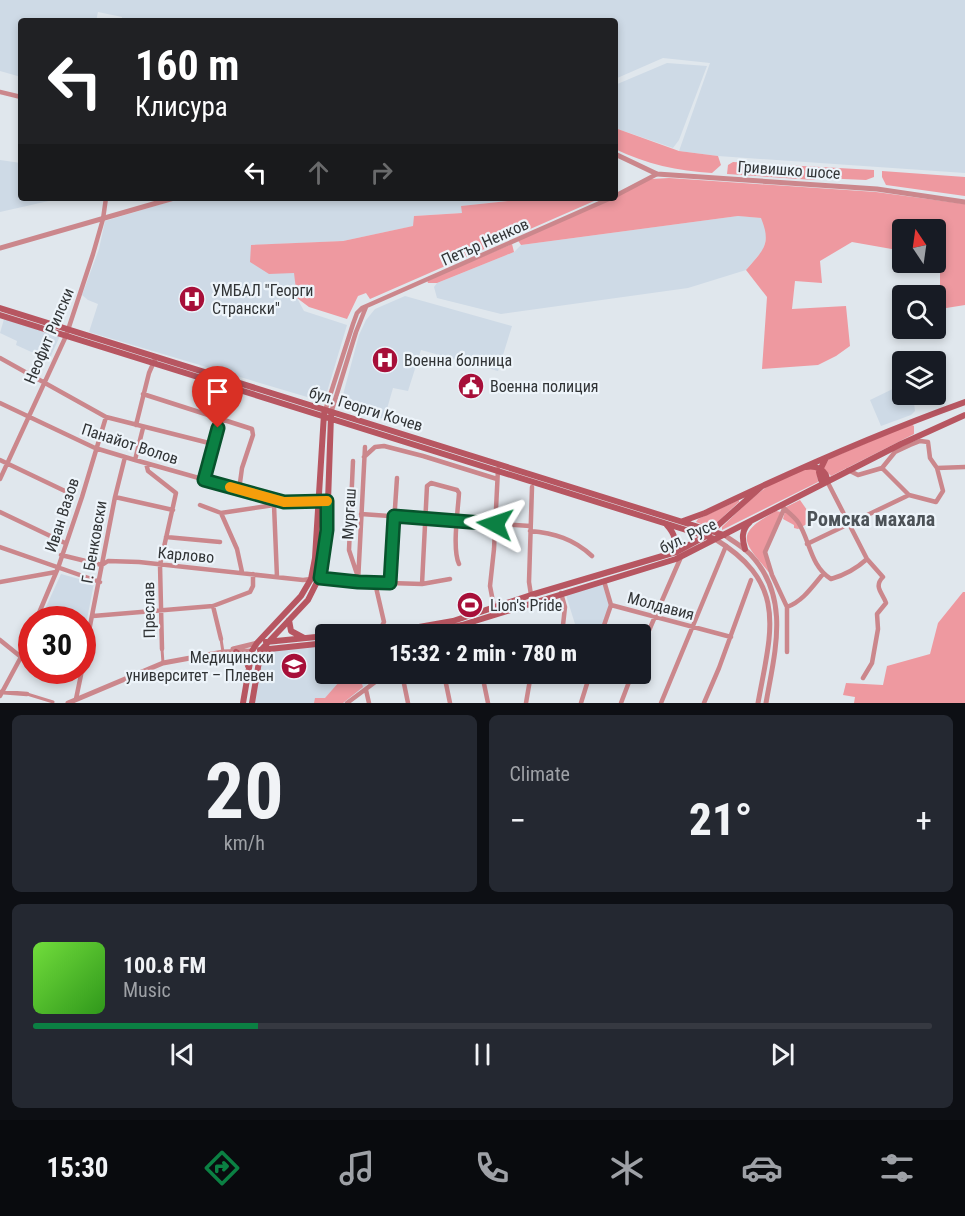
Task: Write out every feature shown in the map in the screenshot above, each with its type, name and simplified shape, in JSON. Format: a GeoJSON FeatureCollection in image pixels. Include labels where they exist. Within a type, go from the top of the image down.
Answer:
{"type":"FeatureCollection","features":[{"type":"Feature","properties":{"kind":"main road","name":"бул. Георги Кочев"},"geometry":{"type":"LineString","coordinates":[[0,308],[67,333]]}},
{"type":"Feature","properties":{"kind":"main road","name":"бул. Георги Кочев"},"geometry":{"type":"LineString","coordinates":[[0,315],[155,360],[231,379],[327,415],[458,459],[499,468],[715,539]]}},
{"type":"Feature","properties":{"kind":"main road","name":"бул. Русе"},"geometry":{"type":"LineString","coordinates":[[683,522],[837,452],[965,402]]}},
{"type":"Feature","properties":{"kind":"main road","name":"бул. Георги Кочев"},"geometry":{"type":"LineString","coordinates":[[327,415],[724,535]]}},
{"type":"Feature","properties":{"kind":"main road"},"geometry":{"type":"LineString","coordinates":[[252,703],[261,650],[308,600],[320,578],[327,530],[327,415]]}},
{"type":"Feature","properties":{"kind":"main road"},"geometry":{"type":"LineString","coordinates":[[243,703],[252,651],[301,596],[311,579],[315,558],[327,415]]}},
{"type":"Feature","properties":{"kind":"main road","name":"бул. Русе"},"geometry":{"type":"LineString","coordinates":[[466,624],[681,556],[753,519],[782,507],[848,470],[965,415]]}},
{"type":"Feature","properties":{"kind":"main road"},"geometry":{"type":"LineString","coordinates":[[917,419],[919,435]]}},
{"type":"Feature","properties":{"kind":"main road"},"geometry":{"type":"LineString","coordinates":[[827,481],[821,479],[819,469],[825,459],[837,452]]}},
{"type":"Feature","properties":{"kind":"main road"},"geometry":{"type":"LineString","coordinates":[[795,470],[810,466],[819,469]]}},
{"type":"Feature","properties":{"kind":"main road","name":"бул. Русе"},"geometry":{"type":"LineString","coordinates":[[444,624],[531,595],[669,554],[713,531],[761,487]]}},
{"type":"Feature","properties":{"kind":"main road"},"geometry":{"type":"LineString","coordinates":[[745,549],[744,531],[753,519]]}},
{"type":"Feature","properties":{"kind":"main road"},"geometry":{"type":"LineString","coordinates":[[666,524],[673,532],[675,539],[674,547],[669,554]]}},
{"type":"Feature","properties":{"kind":"main road"},"geometry":{"type":"LineString","coordinates":[[289,620],[289,627],[294,634],[308,638]]}},
{"type":"Feature","properties":{"kind":"main road"},"geometry":{"type":"LineString","coordinates":[[257,643],[315,637]]}},
{"type":"Feature","properties":{"kind":"main road"},"geometry":{"type":"LineString","coordinates":[[252,651],[315,644]]}},
{"type":"Feature","properties":{"kind":"main road"},"geometry":{"type":"LineString","coordinates":[[236,652],[246,658],[248,667]]}},
{"type":"Feature","properties":{"kind":"street"},"geometry":{"type":"LineString","coordinates":[[0,92],[18,96]]}},
{"type":"Feature","properties":{"kind":"street","name":"Гривишко шосе"},"geometry":{"type":"LineString","coordinates":[[618,155],[657,174],[877,189],[965,202]]}},
{"type":"Feature","properties":{"kind":"street","name":"Петър Ненков"},"geometry":{"type":"LineString","coordinates":[[618,194],[657,174]]}},
{"type":"Feature","properties":{"kind":"street","name":"Неофит Рилски"},"geometry":{"type":"LineString","coordinates":[[0,479],[67,333],[103,219],[106,201]]}},
{"type":"Feature","properties":{"kind":"street"},"geometry":{"type":"LineString","coordinates":[[0,248],[164,201]]}},
{"type":"Feature","properties":{"kind":"street","name":"Петър Ненков"},"geometry":{"type":"LineString","coordinates":[[327,415],[331,386],[357,313],[367,306],[604,201]]}},
{"type":"Feature","properties":{"kind":"street"},"geometry":{"type":"LineString","coordinates":[[0,358],[106,417],[213,444]]}},
{"type":"Feature","properties":{"kind":"street"},"geometry":{"type":"LineString","coordinates":[[136,425],[143,394],[155,360]]}},
{"type":"Feature","properties":{"kind":"street"},"geometry":{"type":"LineString","coordinates":[[143,394],[252,429],[253,435],[242,468],[239,490]]}},
{"type":"Feature","properties":{"kind":"street"},"geometry":{"type":"LineString","coordinates":[[204,480],[227,399]]}},
{"type":"Feature","properties":{"kind":"street","name":"Панайот Волов"},"geometry":{"type":"LineString","coordinates":[[0,403],[95,448],[275,502],[327,501]]}},
{"type":"Feature","properties":{"kind":"street","name":"Иван Вазов"},"geometry":{"type":"LineString","coordinates":[[42,606],[82,497],[106,417]]}},
{"type":"Feature","properties":{"kind":"street"},"geometry":{"type":"LineString","coordinates":[[135,460],[143,428]]}},
{"type":"Feature","properties":{"kind":"street"},"geometry":{"type":"LineString","coordinates":[[848,470],[858,475],[882,468],[895,452],[920,441],[928,442],[930,458],[937,468],[943,491],[936,502],[909,495],[882,468]]}},
{"type":"Feature","properties":{"kind":"street"},"geometry":{"type":"LineString","coordinates":[[364,458],[375,447],[384,446],[497,480]]}},
{"type":"Feature","properties":{"kind":"street","name":"Мургаш"},"geometry":{"type":"LineString","coordinates":[[358,582],[365,447]]}},
{"type":"Feature","properties":{"kind":"street","name":"Г. Бенковски"},"geometry":{"type":"LineString","coordinates":[[95,606],[115,497],[125,457]]}},
{"type":"Feature","properties":{"kind":"street"},"geometry":{"type":"LineString","coordinates":[[458,459],[466,469]]}},
{"type":"Feature","properties":{"kind":"street"},"geometry":{"type":"LineString","coordinates":[[0,460],[67,492]]}},
{"type":"Feature","properties":{"kind":"street"},"geometry":{"type":"LineString","coordinates":[[353,461],[349,550],[357,574]]}},
{"type":"Feature","properties":{"kind":"street"},"geometry":{"type":"LineString","coordinates":[[115,497],[173,510],[176,493],[148,471],[146,463]]}},
{"type":"Feature","properties":{"kind":"street"},"geometry":{"type":"LineString","coordinates":[[937,468],[965,467]]}},
{"type":"Feature","properties":{"kind":"street"},"geometry":{"type":"LineString","coordinates":[[494,607],[490,586],[499,468]]}},
{"type":"Feature","properties":{"kind":"street"},"geometry":{"type":"LineString","coordinates":[[390,583],[397,478]]}},
{"type":"Feature","properties":{"kind":"street"},"geometry":{"type":"LineString","coordinates":[[827,481],[867,559],[883,577],[878,586],[886,603],[877,614],[878,629],[872,663],[863,678]]}},
{"type":"Feature","properties":{"kind":"street"},"geometry":{"type":"LineString","coordinates":[[422,584],[424,518],[427,486],[431,483],[457,490],[459,493],[456,520],[456,557],[459,564]]}},
{"type":"Feature","properties":{"kind":"street"},"geometry":{"type":"LineString","coordinates":[[531,488],[531,595]]}},
{"type":"Feature","properties":{"kind":"street"},"geometry":{"type":"LineString","coordinates":[[807,544],[909,495]]}},
{"type":"Feature","properties":{"kind":"street"},"geometry":{"type":"LineString","coordinates":[[200,505],[221,513],[275,502],[277,577]]}},
{"type":"Feature","properties":{"kind":"street"},"geometry":{"type":"LineString","coordinates":[[787,652],[787,607],[772,575],[765,552],[782,507],[798,522],[823,574],[831,579],[850,572],[867,559]]}},
{"type":"Feature","properties":{"kind":"street","name":"Преслав"},"geometry":{"type":"LineString","coordinates":[[163,663],[160,565],[173,510]]}},
{"type":"Feature","properties":{"kind":"street"},"geometry":{"type":"LineString","coordinates":[[0,512],[65,543]]}},
{"type":"Feature","properties":{"kind":"street"},"geometry":{"type":"LineString","coordinates":[[221,513],[240,557],[242,572]]}},
{"type":"Feature","properties":{"kind":"street"},"geometry":{"type":"LineString","coordinates":[[361,514],[456,520],[530,529],[566,538],[577,543],[592,556]]}},
{"type":"Feature","properties":{"kind":"street"},"geometry":{"type":"LineString","coordinates":[[724,535],[745,549],[758,563],[767,579],[777,609],[778,631],[766,703]]}},
{"type":"Feature","properties":{"kind":"street"},"geometry":{"type":"LineString","coordinates":[[166,537],[220,542]]}},
{"type":"Feature","properties":{"kind":"street"},"geometry":{"type":"LineString","coordinates":[[715,539],[741,556],[752,568],[761,582],[770,606],[770,635],[758,703]]}},
{"type":"Feature","properties":{"kind":"street"},"geometry":{"type":"LineString","coordinates":[[661,703],[726,546]]}},
{"type":"Feature","properties":{"kind":"street"},"geometry":{"type":"LineString","coordinates":[[0,547],[57,570],[100,582]]}},
{"type":"Feature","properties":{"kind":"street","name":"Карлово"},"geometry":{"type":"LineString","coordinates":[[61,555],[102,565],[108,561],[311,579]]}},
{"type":"Feature","properties":{"kind":"street"},"geometry":{"type":"LineString","coordinates":[[651,625],[681,556]]}},
{"type":"Feature","properties":{"kind":"street"},"geometry":{"type":"LineString","coordinates":[[0,582],[57,570]]}},
{"type":"Feature","properties":{"kind":"street"},"geometry":{"type":"LineString","coordinates":[[96,616],[213,606],[250,592],[253,586],[253,574]]}},
{"type":"Feature","properties":{"kind":"street"},"geometry":{"type":"LineString","coordinates":[[787,607],[797,603],[823,574]]}},
{"type":"Feature","properties":{"kind":"street"},"geometry":{"type":"LineString","coordinates":[[320,578],[422,584],[450,579]]}},
{"type":"Feature","properties":{"kind":"street"},"geometry":{"type":"LineString","coordinates":[[704,703],[751,580]]}},
{"type":"Feature","properties":{"kind":"street","name":"Молдавия"},"geometry":{"type":"LineString","coordinates":[[604,581],[611,605],[731,637]]}},
{"type":"Feature","properties":{"kind":"street"},"geometry":{"type":"LineString","coordinates":[[375,583],[383,624]]}},
{"type":"Feature","properties":{"kind":"street"},"geometry":{"type":"LineString","coordinates":[[561,593],[565,607],[563,624]]}},
{"type":"Feature","properties":{"kind":"street"},"geometry":{"type":"LineString","coordinates":[[604,624],[611,605]]}},
{"type":"Feature","properties":{"kind":"street"},"geometry":{"type":"LineString","coordinates":[[213,606],[223,652]]}},
{"type":"Feature","properties":{"kind":"street"},"geometry":{"type":"LineString","coordinates":[[0,640],[18,655]]}},
{"type":"Feature","properties":{"kind":"street"},"geometry":{"type":"LineString","coordinates":[[68,703],[163,663],[257,643]]}},
{"type":"Feature","properties":{"kind":"street"},"geometry":{"type":"LineString","coordinates":[[223,652],[252,651]]}},
{"type":"Feature","properties":{"kind":"street"},"geometry":{"type":"LineString","coordinates":[[18,662],[1,693],[27,694],[53,702]]}},
{"type":"Feature","properties":{"kind":"street","name":"Г. Бенковски"},"geometry":{"type":"LineString","coordinates":[[76,699],[79,684]]}},
{"type":"Feature","properties":{"kind":"street"},"geometry":{"type":"LineString","coordinates":[[347,703],[374,684]]}},
{"type":"Feature","properties":{"kind":"street"},"geometry":{"type":"LineString","coordinates":[[404,684],[408,703]]}},
{"type":"Feature","properties":{"kind":"street"},"geometry":{"type":"LineString","coordinates":[[446,684],[450,703]]}},
{"type":"Feature","properties":{"kind":"street"},"geometry":{"type":"LineString","coordinates":[[484,684],[488,703]]}},
{"type":"Feature","properties":{"kind":"street"},"geometry":{"type":"LineString","coordinates":[[526,703],[529,684]]}},
{"type":"Feature","properties":{"kind":"street"},"geometry":{"type":"LineString","coordinates":[[580,703],[587,684]]}},
{"type":"Feature","properties":{"kind":"street"},"geometry":{"type":"LineString","coordinates":[[621,703],[628,684]]}},
{"type":"Feature","properties":{"kind":"street"},"geometry":{"type":"LineString","coordinates":[[366,690],[369,703]]}},
{"type":"Feature","properties":{"kind":"shaded area"},"geometry":{"type":"Polygon","coordinates":[[[0,0],[965,0],[965,173],[718,156],[679,151],[710,63],[663,58],[618,78],[618,18],[122,18],[98,12],[97,18],[18,18],[18,76],[0,71],[0,0]]]}},
{"type":"Feature","properties":{"kind":"shaded area"},"geometry":{"type":"Polygon","coordinates":[[[667,63],[707,66],[679,140],[673,148],[618,129],[618,84],[667,63]]]}},
{"type":"Feature","properties":{"kind":"shaded area"},"geometry":{"type":"Polygon","coordinates":[[[618,129],[679,151],[718,156],[721,165],[712,173],[687,171],[638,159],[618,150],[618,129]]]}},
{"type":"Feature","properties":{"kind":"shaded area"},"geometry":{"type":"Polygon","coordinates":[[[0,160],[18,163],[18,201],[49,201],[0,212],[0,160]]]}},
{"type":"Feature","properties":{"kind":"shaded area"},"geometry":{"type":"Polygon","coordinates":[[[733,162],[874,170],[874,177],[866,180],[821,178],[814,180],[727,174],[728,165],[733,162]]]}},
{"type":"Feature","properties":{"kind":"shaded area"},"geometry":{"type":"Polygon","coordinates":[[[882,171],[965,177],[965,196],[886,185],[882,171]]]}},
{"type":"Feature","properties":{"kind":"shaded area"},"geometry":{"type":"Polygon","coordinates":[[[669,178],[876,192],[965,204],[965,305],[946,308],[946,285],[940,285],[940,273],[946,273],[946,219],[892,219],[892,249],[852,242],[820,261],[822,283],[795,281],[792,309],[846,306],[850,346],[818,365],[762,369],[767,297],[746,270],[761,252],[766,241],[761,218],[738,216],[521,245],[517,239],[603,201],[618,201],[618,195],[651,179],[669,178]]]}},
{"type":"Feature","properties":{"kind":"shaded area","name":"УМБАЛ \"Георги Странски\""},"geometry":{"type":"Polygon","coordinates":[[[172,201],[508,201],[462,206],[462,213],[414,216],[414,226],[343,241],[252,245],[295,273],[297,298],[304,311],[347,325],[324,402],[89,332],[98,304],[82,295],[99,249],[105,221],[172,201]]]}},
{"type":"Feature","properties":{"kind":"shaded area"},"geometry":{"type":"Polygon","coordinates":[[[507,201],[594,201],[370,299],[366,293],[358,296],[347,319],[309,307],[297,298],[294,273],[269,274],[250,262],[251,245],[343,241],[413,226],[414,216],[462,213],[461,206],[507,201]]]}},
{"type":"Feature","properties":{"kind":"shaded area"},"geometry":{"type":"Polygon","coordinates":[[[738,216],[762,218],[767,232],[764,249],[746,270],[688,288],[501,314],[437,298],[434,287],[437,283],[514,252],[521,245],[738,216]]]}},
{"type":"Feature","properties":{"kind":"shaded area"},"geometry":{"type":"Polygon","coordinates":[[[512,244],[514,252],[437,283],[428,283],[427,280],[512,244]]]}},
{"type":"Feature","properties":{"kind":"shaded area","name":"Военна болница"},"geometry":{"type":"Polygon","coordinates":[[[405,296],[512,326],[498,371],[421,350],[408,391],[393,388],[384,419],[340,406],[359,335],[366,320],[375,309],[405,296]]]}},
{"type":"Feature","properties":{"kind":"shaded area"},"geometry":{"type":"Polygon","coordinates":[[[4,319],[60,336],[49,360],[16,345],[17,341],[0,333],[4,319]]]}},
{"type":"Feature","properties":{"kind":"shaded area"},"geometry":{"type":"Polygon","coordinates":[[[892,389],[892,405],[914,405],[915,411],[911,415],[881,426],[870,400],[892,389]]]}},
{"type":"Feature","properties":{"kind":"shaded area"},"geometry":{"type":"Polygon","coordinates":[[[911,424],[914,426],[914,434],[831,476],[823,468],[829,459],[911,424]]]}},
{"type":"Feature","properties":{"kind":"shaded area"},"geometry":{"type":"Polygon","coordinates":[[[813,468],[817,471],[818,482],[722,530],[722,527],[742,507],[763,490],[785,476],[813,468]]]}},
{"type":"Feature","properties":{"kind":"shaded area"},"geometry":{"type":"Polygon","coordinates":[[[739,500],[713,526],[708,527],[696,522],[698,519],[739,500]]]}},
{"type":"Feature","properties":{"kind":"shaded area"},"geometry":{"type":"Polygon","coordinates":[[[800,500],[814,520],[798,529],[783,519],[786,507],[800,500]]]}},
{"type":"Feature","properties":{"kind":"shaded area"},"geometry":{"type":"Polygon","coordinates":[[[776,511],[781,512],[764,550],[771,575],[754,555],[747,540],[753,527],[776,511]]]}},
{"type":"Feature","properties":{"kind":"shaded area"},"geometry":{"type":"Polygon","coordinates":[[[61,574],[94,583],[90,606],[46,606],[61,574]]]}},
{"type":"Feature","properties":{"kind":"shaded area"},"geometry":{"type":"Polygon","coordinates":[[[604,581],[611,605],[605,624],[575,624],[565,592],[604,581]]]}},
{"type":"Feature","properties":{"kind":"shaded area"},"geometry":{"type":"Polygon","coordinates":[[[965,592],[965,703],[854,703],[855,697],[843,695],[846,683],[883,685],[887,666],[930,654],[938,623],[965,592]]]}},
{"type":"Feature","properties":{"kind":"shaded area","name":"Медицински университет – Плевен"},"geometry":{"type":"Polygon","coordinates":[[[315,645],[315,684],[367,684],[343,703],[254,703],[263,658],[269,650],[315,645]]]}},
{"type":"Feature","properties":{"kind":"shaded area"},"geometry":{"type":"Polygon","coordinates":[[[337,684],[362,684],[363,687],[343,703],[314,703],[315,698],[325,698],[337,684]]]}},
{"type":"Feature","properties":{"kind":"slow traffic"},"geometry":{"type":"LineString","coordinates":[[230,487],[284,502],[327,501]]}},
{"type":"Feature","properties":{"kind":"place","name":"УМБАЛ \"Георги Странски\""},"geometry":{"type":"Point","coordinates":[192,299]}},
{"type":"Feature","properties":{"kind":"place","name":"Военна болница"},"geometry":{"type":"Point","coordinates":[385,360]}},
{"type":"Feature","properties":{"kind":"place","name":"Военна полиция"},"geometry":{"type":"Point","coordinates":[471,386]}},
{"type":"Feature","properties":{"kind":"place","name":"Lion's Pride"},"geometry":{"type":"Point","coordinates":[470,605]}},
{"type":"Feature","properties":{"kind":"place","name":"Медицински университет – Плевен"},"geometry":{"type":"Point","coordinates":[294,666]}},
{"type":"Feature","properties":{"kind":"district","name":"Ромска махала"},"geometry":{"type":"Point","coordinates":[871,519]}},
{"type":"Feature","properties":{"kind":"route"},"geometry":{"type":"LineString","coordinates":[[218,428],[204,480],[284,502],[327,501],[327,530],[320,578],[390,583],[394,516],[495,524]]}}]}
